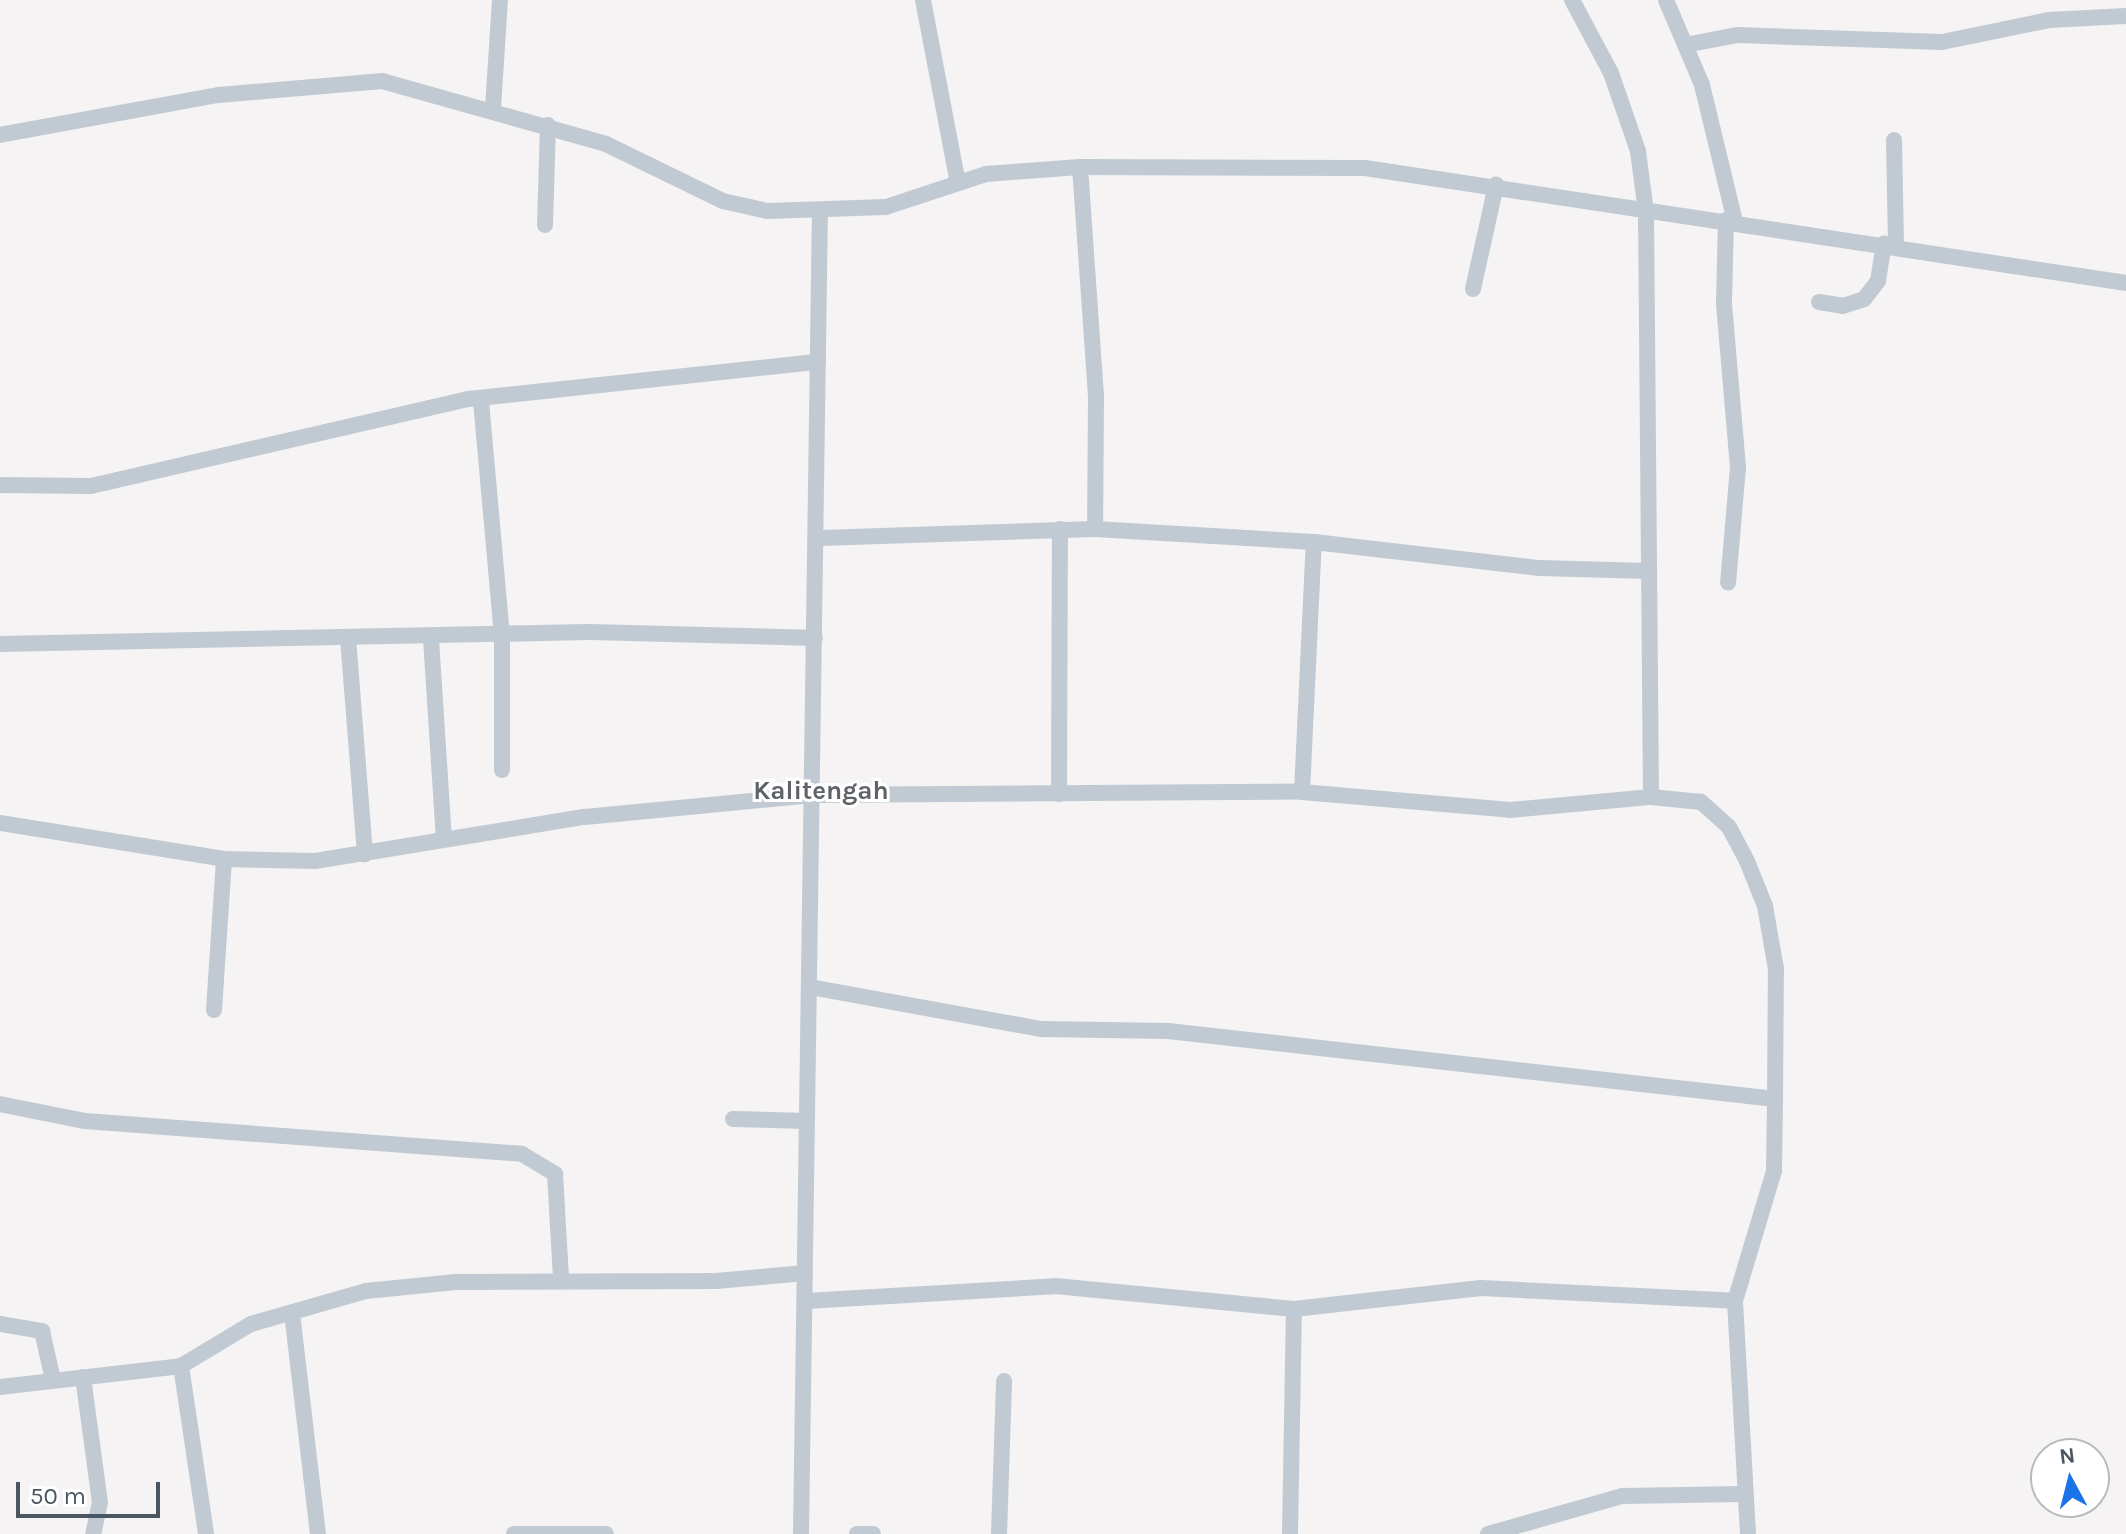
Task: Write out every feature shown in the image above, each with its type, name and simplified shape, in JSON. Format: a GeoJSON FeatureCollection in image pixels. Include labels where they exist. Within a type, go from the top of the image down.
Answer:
{"type":"FeatureCollection","features":[{"type":"Feature","properties":{"kind":"street"},"geometry":{"type":"LineString","coordinates":[[493,108],[500,0]]}},
{"type":"Feature","properties":{"kind":"street"},"geometry":{"type":"LineString","coordinates":[[923,0],[958,183]]}},
{"type":"Feature","properties":{"kind":"street"},"geometry":{"type":"LineString","coordinates":[[1572,0],[1611,73],[1638,151],[1646,212],[1654,449],[1648,571],[1651,797]]}},
{"type":"Feature","properties":{"kind":"street"},"geometry":{"type":"LineString","coordinates":[[1666,0],[1685,45],[1731,220],[1724,304],[1738,467],[1728,583]]}},
{"type":"Feature","properties":{"kind":"street"},"geometry":{"type":"LineString","coordinates":[[1685,45],[1738,35],[1942,42],[2049,20],[2126,16]]}},
{"type":"Feature","properties":{"kind":"street"},"geometry":{"type":"LineString","coordinates":[[0,135],[342,80],[382,81],[548,125],[723,201],[820,213],[886,207],[958,183],[1080,167],[1306,165],[1496,185],[1646,212],[1731,220],[2126,283]]}},
{"type":"Feature","properties":{"kind":"street"},"geometry":{"type":"LineString","coordinates":[[545,225],[548,125]]}},
{"type":"Feature","properties":{"kind":"street"},"geometry":{"type":"LineString","coordinates":[[1819,302],[1843,306],[1864,299],[1878,281],[1890,244],[1894,140]]}},
{"type":"Feature","properties":{"kind":"street"},"geometry":{"type":"LineString","coordinates":[[1080,167],[1096,397],[1095,529]]}},
{"type":"Feature","properties":{"kind":"street"},"geometry":{"type":"LineString","coordinates":[[1473,289],[1496,185]]}},
{"type":"Feature","properties":{"kind":"street"},"geometry":{"type":"LineString","coordinates":[[801,1534],[806,1301],[805,1121],[815,795],[815,638],[820,538],[820,213]]}},
{"type":"Feature","properties":{"kind":"street"},"geometry":{"type":"LineString","coordinates":[[0,485],[91,486],[481,401],[592,381],[818,362]]}},
{"type":"Feature","properties":{"kind":"street"},"geometry":{"type":"LineString","coordinates":[[481,401],[502,635],[502,770]]}},
{"type":"Feature","properties":{"kind":"street"},"geometry":{"type":"LineString","coordinates":[[1059,794],[1060,529]]}},
{"type":"Feature","properties":{"kind":"street"},"geometry":{"type":"LineString","coordinates":[[820,538],[1095,529],[1314,542],[1540,568],[1648,571]]}},
{"type":"Feature","properties":{"kind":"street"},"geometry":{"type":"LineString","coordinates":[[1302,792],[1314,542]]}},
{"type":"Feature","properties":{"kind":"street"},"geometry":{"type":"LineString","coordinates":[[0,644],[431,639],[502,635],[815,638]]}},
{"type":"Feature","properties":{"kind":"street"},"geometry":{"type":"LineString","coordinates":[[348,638],[365,854]]}},
{"type":"Feature","properties":{"kind":"street"},"geometry":{"type":"LineString","coordinates":[[431,639],[444,840]]}},
{"type":"Feature","properties":{"kind":"street"},"geometry":{"type":"LineString","coordinates":[[0,823],[224,859],[365,854],[585,817],[815,795],[1302,792],[1510,810],[1651,797],[1701,802],[1729,827],[1747,861],[1775,958],[1774,1171],[1735,1301],[1743,1494],[1748,1534]]}},
{"type":"Feature","properties":{"kind":"street"},"geometry":{"type":"LineString","coordinates":[[214,1010],[224,859]]}},
{"type":"Feature","properties":{"kind":"street"},"geometry":{"type":"LineString","coordinates":[[810,987],[1041,1029],[1168,1031],[1775,1099]]}},
{"type":"Feature","properties":{"kind":"street"},"geometry":{"type":"LineString","coordinates":[[0,1104],[85,1121],[522,1154],[555,1174],[561,1279]]}},
{"type":"Feature","properties":{"kind":"street"},"geometry":{"type":"LineString","coordinates":[[733,1119],[805,1121]]}},
{"type":"Feature","properties":{"kind":"street"},"geometry":{"type":"LineString","coordinates":[[0,1387],[181,1366],[251,1324],[366,1291],[561,1279],[716,1281],[805,1273]]}},
{"type":"Feature","properties":{"kind":"street"},"geometry":{"type":"LineString","coordinates":[[806,1301],[1055,1286],[1294,1309],[1481,1288],[1735,1301]]}},
{"type":"Feature","properties":{"kind":"street"},"geometry":{"type":"LineString","coordinates":[[1290,1534],[1294,1309]]}},
{"type":"Feature","properties":{"kind":"street"},"geometry":{"type":"LineString","coordinates":[[292,1313],[318,1534]]}},
{"type":"Feature","properties":{"kind":"street"},"geometry":{"type":"LineString","coordinates":[[0,1324],[42,1331],[53,1380]]}},
{"type":"Feature","properties":{"kind":"street"},"geometry":{"type":"LineString","coordinates":[[181,1366],[206,1534]]}},
{"type":"Feature","properties":{"kind":"street"},"geometry":{"type":"LineString","coordinates":[[83,1377],[100,1502],[93,1534]]}},
{"type":"Feature","properties":{"kind":"street"},"geometry":{"type":"LineString","coordinates":[[999,1534],[1004,1381]]}},
{"type":"Feature","properties":{"kind":"street"},"geometry":{"type":"LineString","coordinates":[[1488,1534],[1545,1526],[1622,1496],[1743,1494]]}},
{"type":"Feature","properties":{"kind":"street"},"geometry":{"type":"LineString","coordinates":[[514,1534],[606,1534]]}},
{"type":"Feature","properties":{"kind":"street"},"geometry":{"type":"LineString","coordinates":[[857,1534],[873,1534]]}},
{"type":"Feature","properties":{"kind":"district","name":"Kalitengah"},"geometry":{"type":"Point","coordinates":[821,791]}}]}
